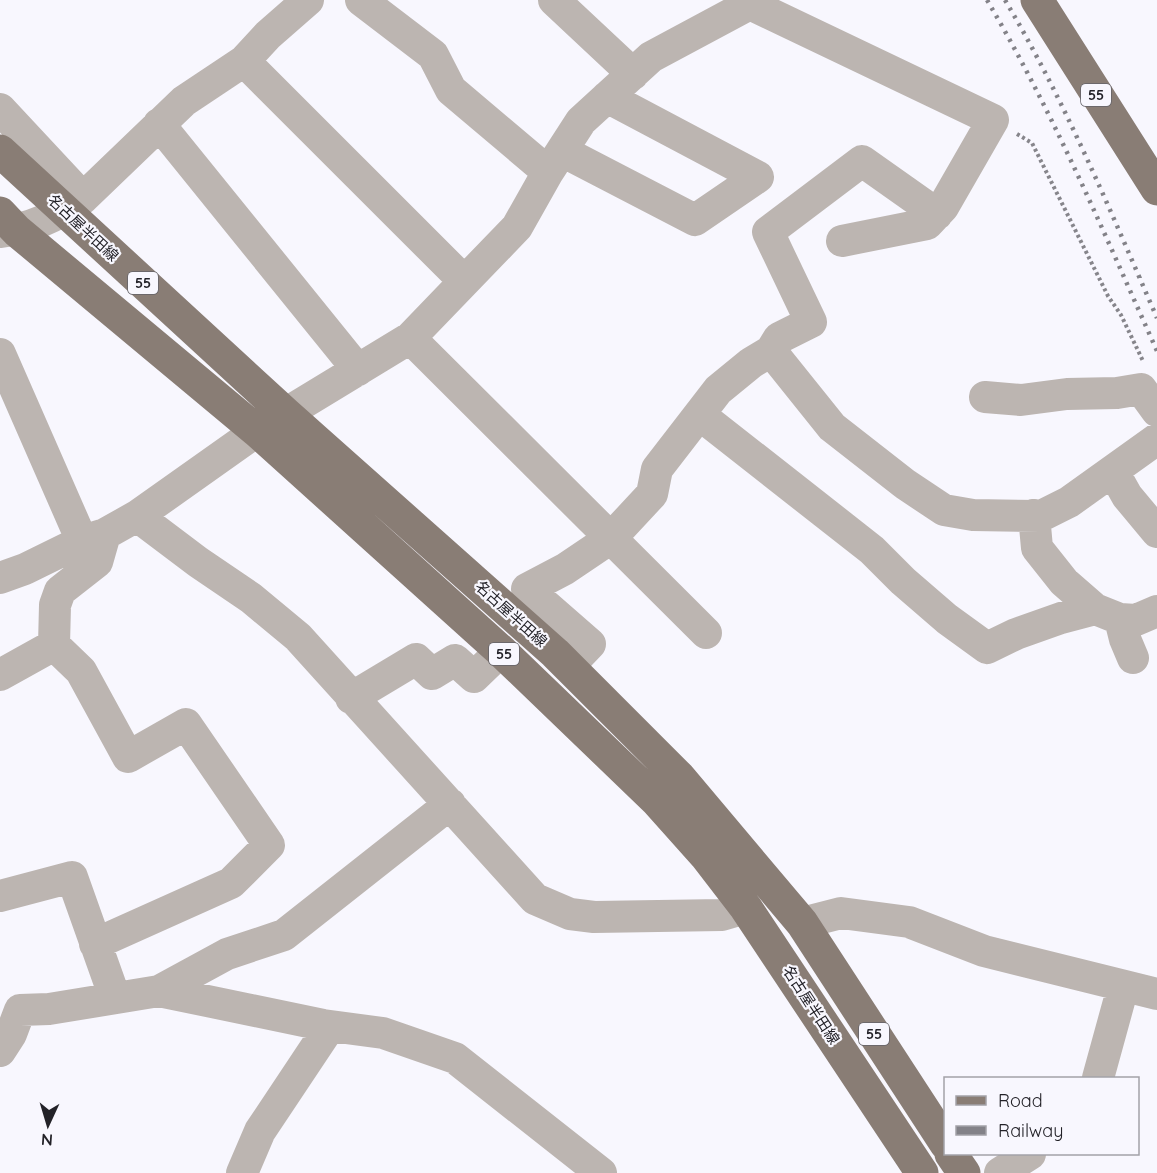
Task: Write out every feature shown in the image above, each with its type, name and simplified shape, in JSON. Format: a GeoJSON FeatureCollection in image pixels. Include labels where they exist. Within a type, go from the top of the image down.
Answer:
{"type":"FeatureCollection","features":[{"type":"Feature","properties":{"kind":"main road","name":"55"},"geometry":{"type":"LineString","coordinates":[[1037,0],[1157,189]]}},
{"type":"Feature","properties":{"kind":"main road","name":"名古屋半田線"},"geometry":{"type":"LineString","coordinates":[[0,151],[74,205],[286,414],[569,666],[679,777],[802,923],[944,1142]]}},
{"type":"Feature","properties":{"kind":"main road","name":"名古屋半田線"},"geometry":{"type":"LineString","coordinates":[[6,226],[257,431],[501,651],[656,800],[706,856],[746,908],[922,1173]]}},
{"type":"Feature","properties":{"kind":"main road"},"geometry":{"type":"LineString","coordinates":[[952,1155],[964,1173]]}},
{"type":"Feature","properties":{"kind":"street"},"geometry":{"type":"LineString","coordinates":[[6,226],[74,205],[184,101],[244,61],[268,35],[308,0]]}},
{"type":"Feature","properties":{"kind":"street"},"geometry":{"type":"LineString","coordinates":[[361,0],[433,55],[451,90],[555,161],[695,220],[758,177],[607,97]]}},
{"type":"Feature","properties":{"kind":"street"},"geometry":{"type":"LineString","coordinates":[[554,0],[633,74]]}},
{"type":"Feature","properties":{"kind":"street"},"geometry":{"type":"LineString","coordinates":[[0,578],[94,538],[137,516],[257,431],[410,338],[517,227],[581,121],[651,57],[749,2],[993,120],[943,207],[927,224],[842,241]]}},
{"type":"Feature","properties":{"kind":"street"},"geometry":{"type":"LineString","coordinates":[[244,61],[464,281]]}},
{"type":"Feature","properties":{"kind":"street"},"geometry":{"type":"LineString","coordinates":[[0,109],[74,205]]}},
{"type":"Feature","properties":{"kind":"street"},"geometry":{"type":"LineString","coordinates":[[159,124],[358,370]]}},
{"type":"Feature","properties":{"kind":"street"},"geometry":{"type":"LineString","coordinates":[[569,666],[590,644],[527,590],[611,538],[652,494],[657,469],[718,390],[751,363],[771,351],[779,338],[811,322],[768,232],[862,161],[937,214]]}},
{"type":"Feature","properties":{"kind":"street"},"geometry":{"type":"LineString","coordinates":[[410,338],[706,633]]}},
{"type":"Feature","properties":{"kind":"street"},"geometry":{"type":"LineString","coordinates":[[771,351],[832,428],[905,484],[944,510],[973,515],[1041,516],[1069,502],[1157,439]]}},
{"type":"Feature","properties":{"kind":"street"},"geometry":{"type":"LineString","coordinates":[[0,354],[94,538],[97,562],[60,591],[55,605],[54,645],[81,671],[128,757],[186,724],[269,845],[231,883],[95,944]]}},
{"type":"Feature","properties":{"kind":"street"},"geometry":{"type":"LineString","coordinates":[[985,398],[1021,400],[1141,389],[1157,411]]}},
{"type":"Feature","properties":{"kind":"street"},"geometry":{"type":"LineString","coordinates":[[700,415],[872,550],[903,581],[947,619],[987,648],[1016,634],[1108,614],[1136,621],[1157,611]]}},
{"type":"Feature","properties":{"kind":"street"},"geometry":{"type":"LineString","coordinates":[[1113,471],[1127,496],[1157,532]]}},
{"type":"Feature","properties":{"kind":"street"},"geometry":{"type":"LineString","coordinates":[[1034,515],[1037,548],[1064,582],[1108,614],[1125,639],[1133,658]]}},
{"type":"Feature","properties":{"kind":"street"},"geometry":{"type":"LineString","coordinates":[[137,516],[251,598],[298,637],[535,899],[570,914],[594,917],[722,915],[746,908]]}},
{"type":"Feature","properties":{"kind":"street"},"geometry":{"type":"LineString","coordinates":[[0,675],[54,645]]}},
{"type":"Feature","properties":{"kind":"street"},"geometry":{"type":"LineString","coordinates":[[351,698],[416,659],[432,674],[455,660],[474,677],[501,651]]}},
{"type":"Feature","properties":{"kind":"street"},"geometry":{"type":"LineString","coordinates":[[0,1051],[11,1034],[20,1010],[49,1009],[159,991],[226,954],[284,935],[450,804]]}},
{"type":"Feature","properties":{"kind":"street"},"geometry":{"type":"LineString","coordinates":[[0,896],[72,877],[115,998]]}},
{"type":"Feature","properties":{"kind":"street"},"geometry":{"type":"LineString","coordinates":[[802,923],[841,914],[909,922],[984,951],[1157,994]]}},
{"type":"Feature","properties":{"kind":"street"},"geometry":{"type":"LineString","coordinates":[[1098,1077],[1123,987]]}},
{"type":"Feature","properties":{"kind":"street"},"geometry":{"type":"LineString","coordinates":[[159,991],[330,1026],[383,1033],[454,1058],[600,1173]]}},
{"type":"Feature","properties":{"kind":"street"},"geometry":{"type":"LineString","coordinates":[[242,1173],[260,1131],[330,1026]]}},
{"type":"Feature","properties":{"kind":"street"},"geometry":{"type":"LineString","coordinates":[[1000,1173],[1028,1155]]}},
{"type":"Feature","properties":{"kind":"path"},"geometry":{"type":"LineString","coordinates":[[993,120],[1032,143],[1108,296],[1121,315],[1147,368]]}},
{"type":"Feature","properties":{"kind":"railway"},"geometry":{"type":"LineString","coordinates":[[987,0],[1056,129],[1157,351]]}},
{"type":"Feature","properties":{"kind":"railway"},"geometry":{"type":"LineString","coordinates":[[1005,0],[1067,117],[1157,318]]}}]}
